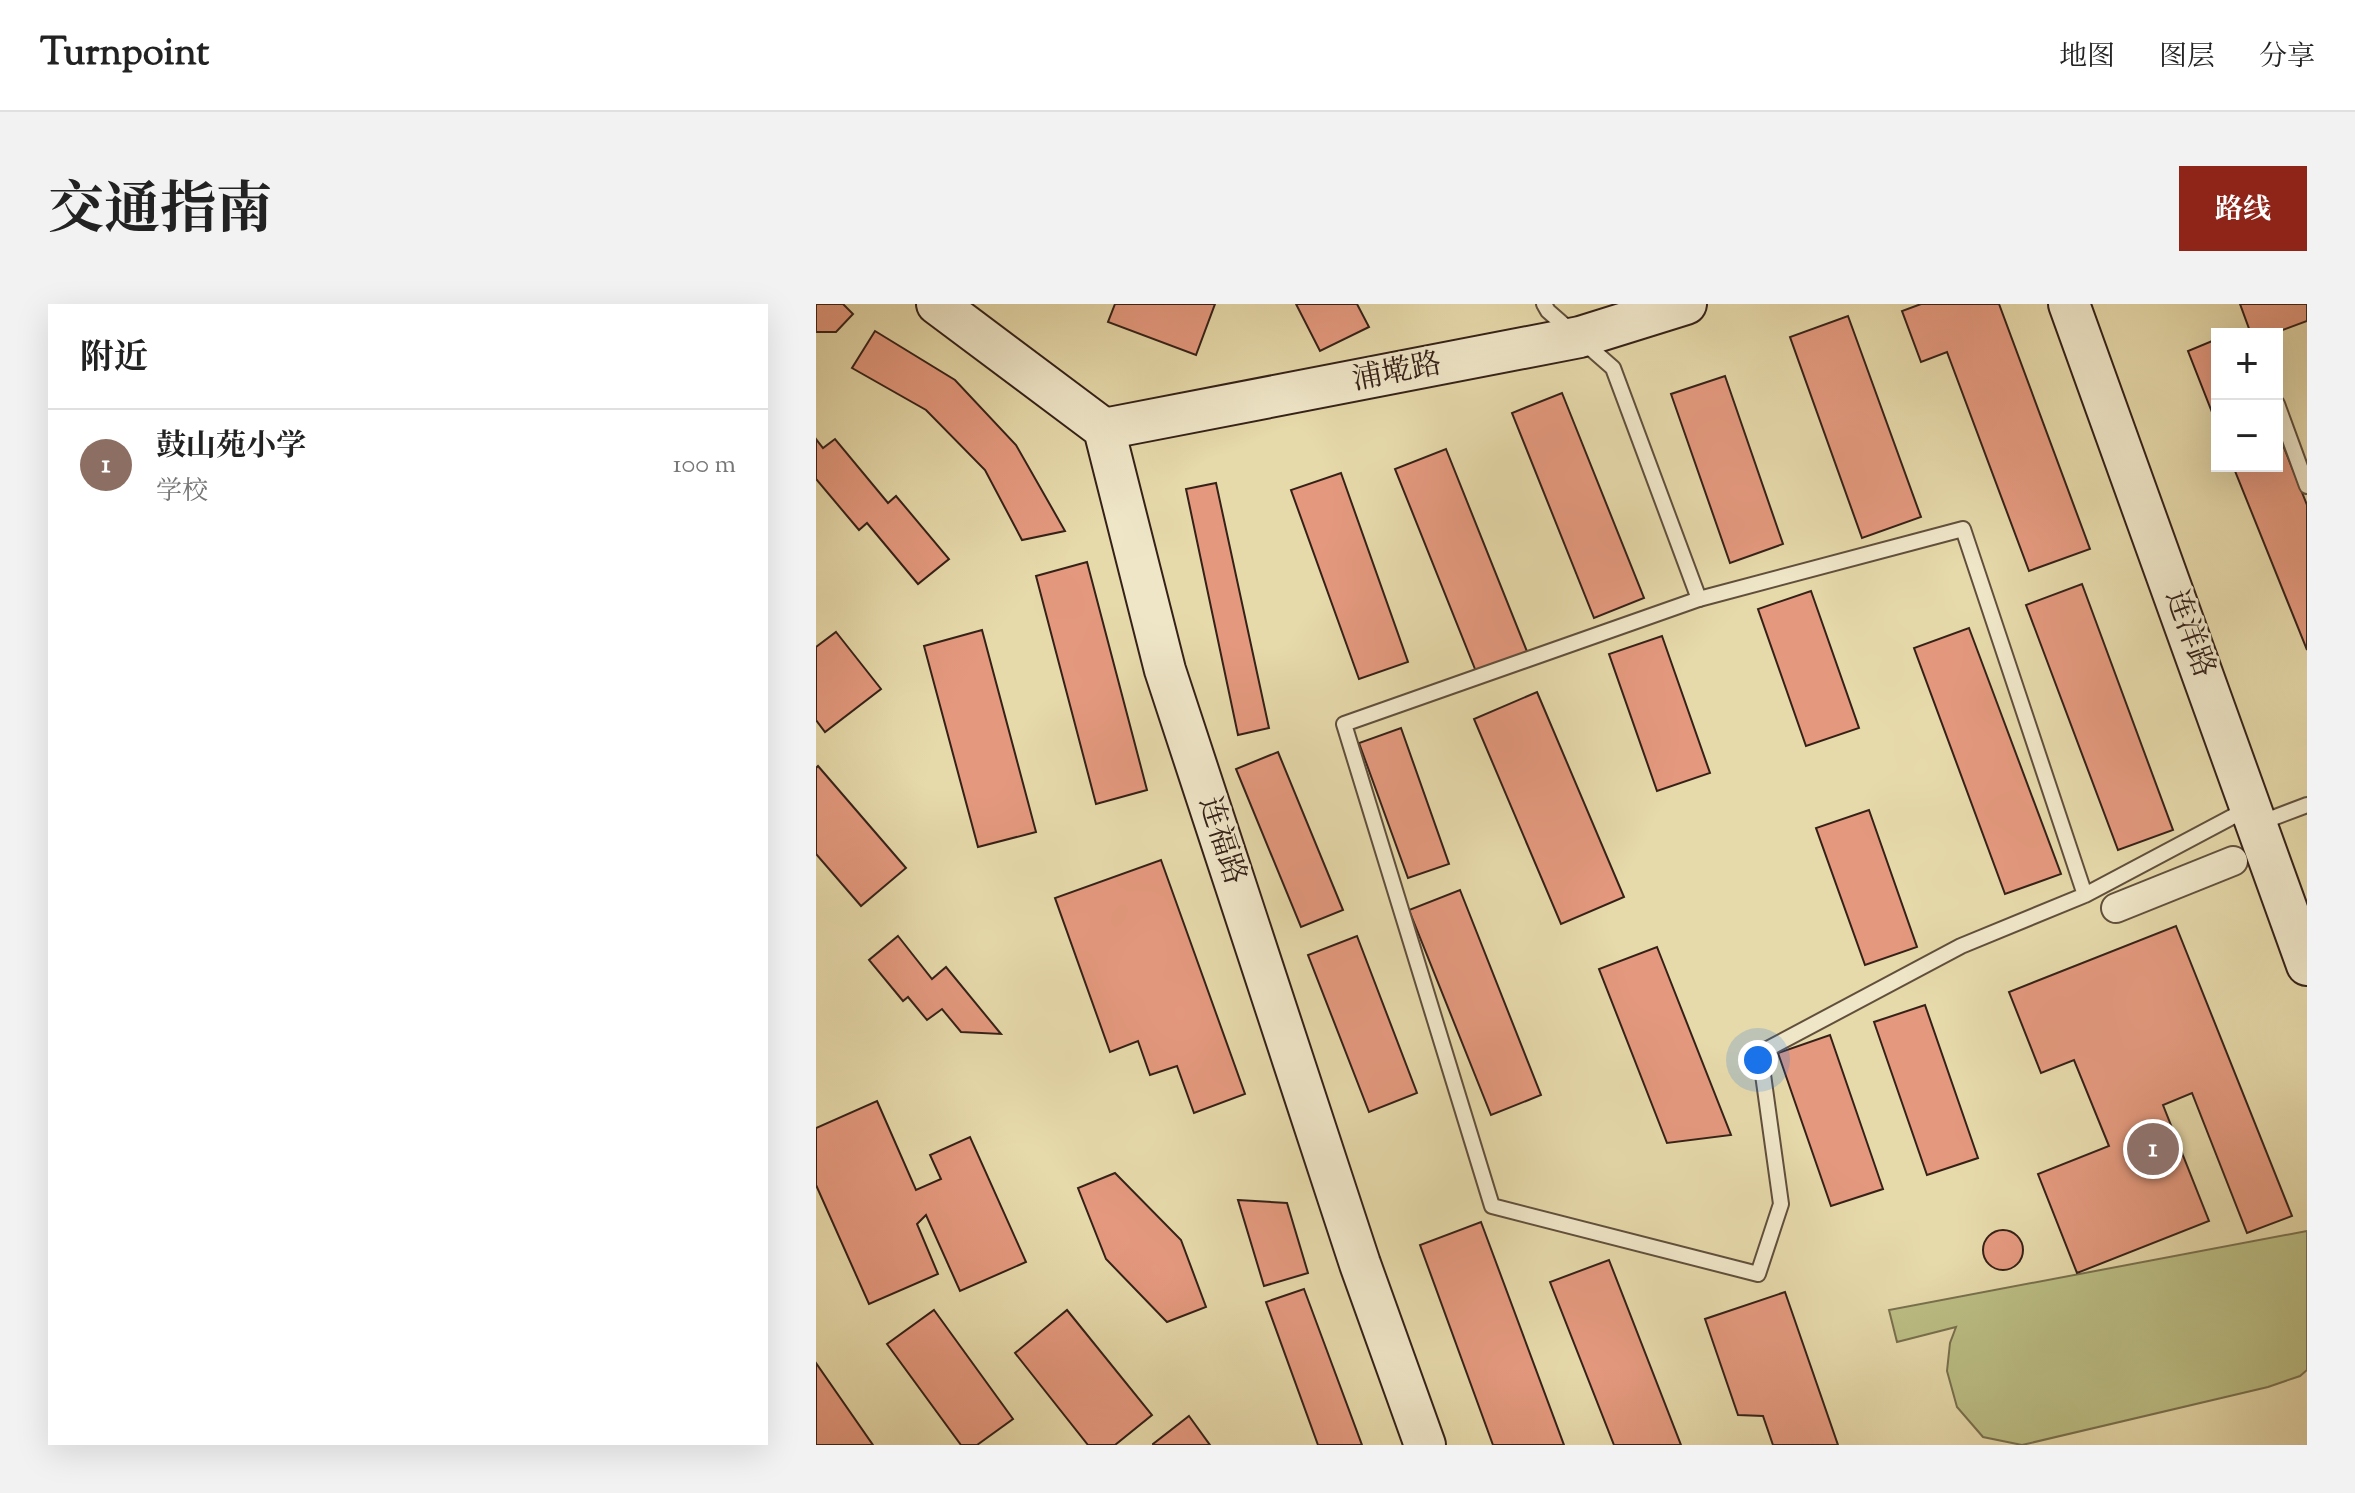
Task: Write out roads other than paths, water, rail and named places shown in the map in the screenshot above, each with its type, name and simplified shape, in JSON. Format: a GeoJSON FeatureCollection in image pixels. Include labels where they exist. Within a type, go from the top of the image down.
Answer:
{"type":"FeatureCollection","features":[{"type":"Feature","properties":{"kind":"street"},"geometry":{"type":"LineString","coordinates":[[937,304],[1104,429]]}},
{"type":"Feature","properties":{"kind":"street","name":"浦墘路"},"geometry":{"type":"LineString","coordinates":[[1104,429],[1580,337],[1686,304]]}},
{"type":"Feature","properties":{"kind":"street","name":"连洋路"},"geometry":{"type":"LineString","coordinates":[[2069,304],[2307,965]]}},
{"type":"Feature","properties":{"kind":"street","name":"连福路"},"geometry":{"type":"LineString","coordinates":[[1104,429],[1165,670],[1347,1223],[1425,1445]]}},
{"type":"Feature","properties":{"kind":"street"},"geometry":{"type":"LineString","coordinates":[[2116,908],[2233,861]]}},
{"type":"Feature","properties":{"kind":"lane"},"geometry":{"type":"LineString","coordinates":[[1544,304],[1548,311],[1613,368],[1699,599]]}},
{"type":"Feature","properties":{"kind":"lane"},"geometry":{"type":"LineString","coordinates":[[2283,420],[2307,486]]}},
{"type":"Feature","properties":{"kind":"lane"},"geometry":{"type":"LineString","coordinates":[[2085,895],[1963,529],[1699,599],[1344,724],[1492,1206],[1758,1274],[1781,1204],[1760,1053],[1961,946],[2085,895],[2254,816],[2307,805]]}},
{"type":"Feature","properties":{"kind":"place","name":"鼓山苑小学"},"geometry":{"type":"Point","coordinates":[2153,1149]}}]}
